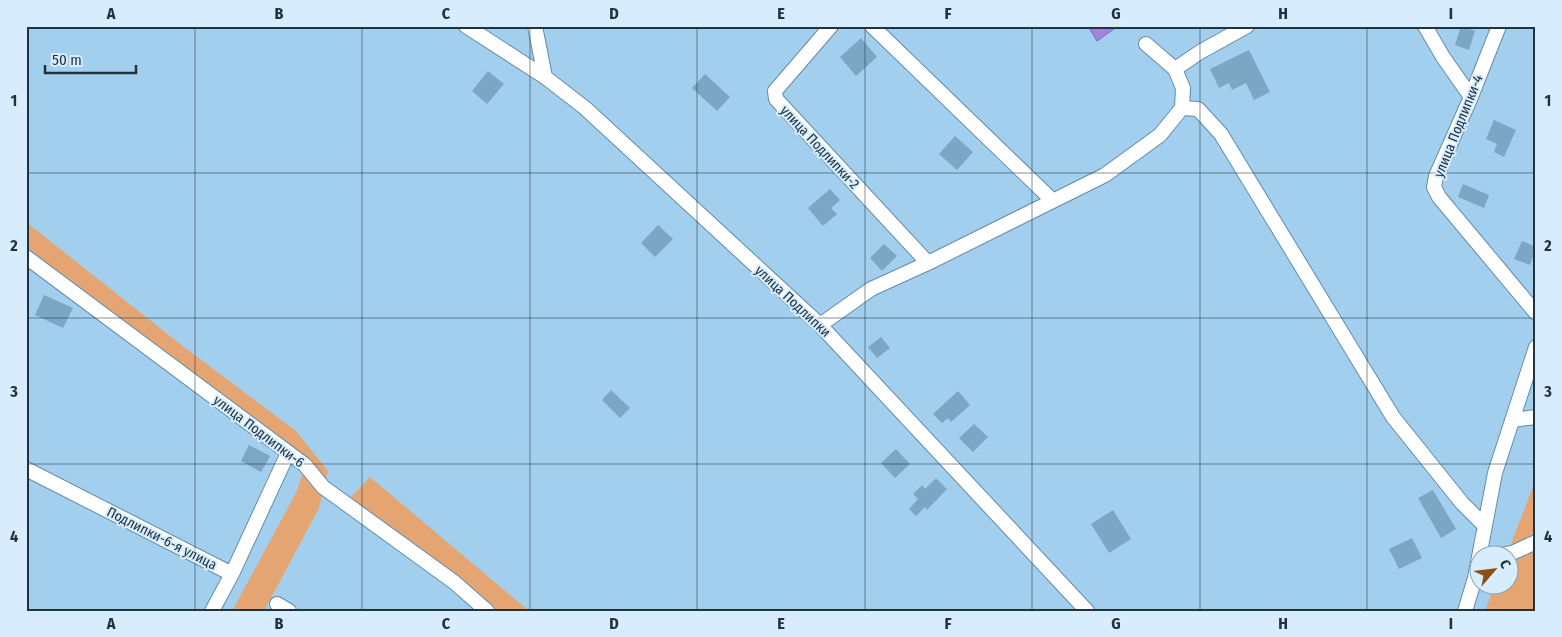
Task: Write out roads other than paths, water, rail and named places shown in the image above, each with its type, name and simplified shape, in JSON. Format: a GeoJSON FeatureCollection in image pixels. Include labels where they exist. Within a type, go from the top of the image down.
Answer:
{"type":"FeatureCollection","features":[{"type":"Feature","properties":{"kind":"street","name":"улица Подлипки"},"geometry":{"type":"LineString","coordinates":[[466,26],[545,77],[584,108],[820,325],[1087,611]]}},
{"type":"Feature","properties":{"kind":"street"},"geometry":{"type":"LineString","coordinates":[[535,26],[545,77]]}},
{"type":"Feature","properties":{"kind":"street","name":"улица Подлипки-2"},"geometry":{"type":"LineString","coordinates":[[831,26],[775,92],[776,99],[928,263]]}},
{"type":"Feature","properties":{"kind":"street"},"geometry":{"type":"LineString","coordinates":[[872,26],[1053,201]]}},
{"type":"Feature","properties":{"kind":"street"},"geometry":{"type":"LineString","coordinates":[[1175,69],[1200,52],[1247,26]]}},
{"type":"Feature","properties":{"kind":"street"},"geometry":{"type":"LineString","coordinates":[[1424,26],[1442,57],[1471,97]]}},
{"type":"Feature","properties":{"kind":"street","name":"улица Подлипки-4"},"geometry":{"type":"LineString","coordinates":[[1499,26],[1471,97],[1436,176],[1434,187],[1439,197],[1536,313]]}},
{"type":"Feature","properties":{"kind":"street"},"geometry":{"type":"LineString","coordinates":[[820,325],[871,289],[928,263],[1105,175],[1160,135],[1182,108],[1183,88],[1175,69],[1146,44]]}},
{"type":"Feature","properties":{"kind":"street"},"geometry":{"type":"LineString","coordinates":[[1182,108],[1198,109],[1221,134],[1393,417],[1462,503],[1485,526]]}},
{"type":"Feature","properties":{"kind":"street","name":"улица Подлипки-6"},"geometry":{"type":"LineString","coordinates":[[26,257],[305,465],[323,487],[454,582],[487,611]]}},
{"type":"Feature","properties":{"kind":"street"},"geometry":{"type":"LineString","coordinates":[[1486,544],[1485,526],[1494,473],[1536,346]]}},
{"type":"Feature","properties":{"kind":"street"},"geometry":{"type":"LineString","coordinates":[[1512,420],[1536,417]]}},
{"type":"Feature","properties":{"kind":"street","name":"Подлипки-6-я улица"},"geometry":{"type":"LineString","coordinates":[[26,469],[232,574],[288,453]]}},
{"type":"Feature","properties":{"kind":"street"},"geometry":{"type":"LineString","coordinates":[[1520,549],[1536,542]]}},
{"type":"Feature","properties":{"kind":"street"},"geometry":{"type":"LineString","coordinates":[[212,611],[232,574]]}},
{"type":"Feature","properties":{"kind":"street"},"geometry":{"type":"LineString","coordinates":[[1465,611],[1470,594]]}},
{"type":"Feature","properties":{"kind":"street"},"geometry":{"type":"LineString","coordinates":[[277,604],[290,611]]}}]}
